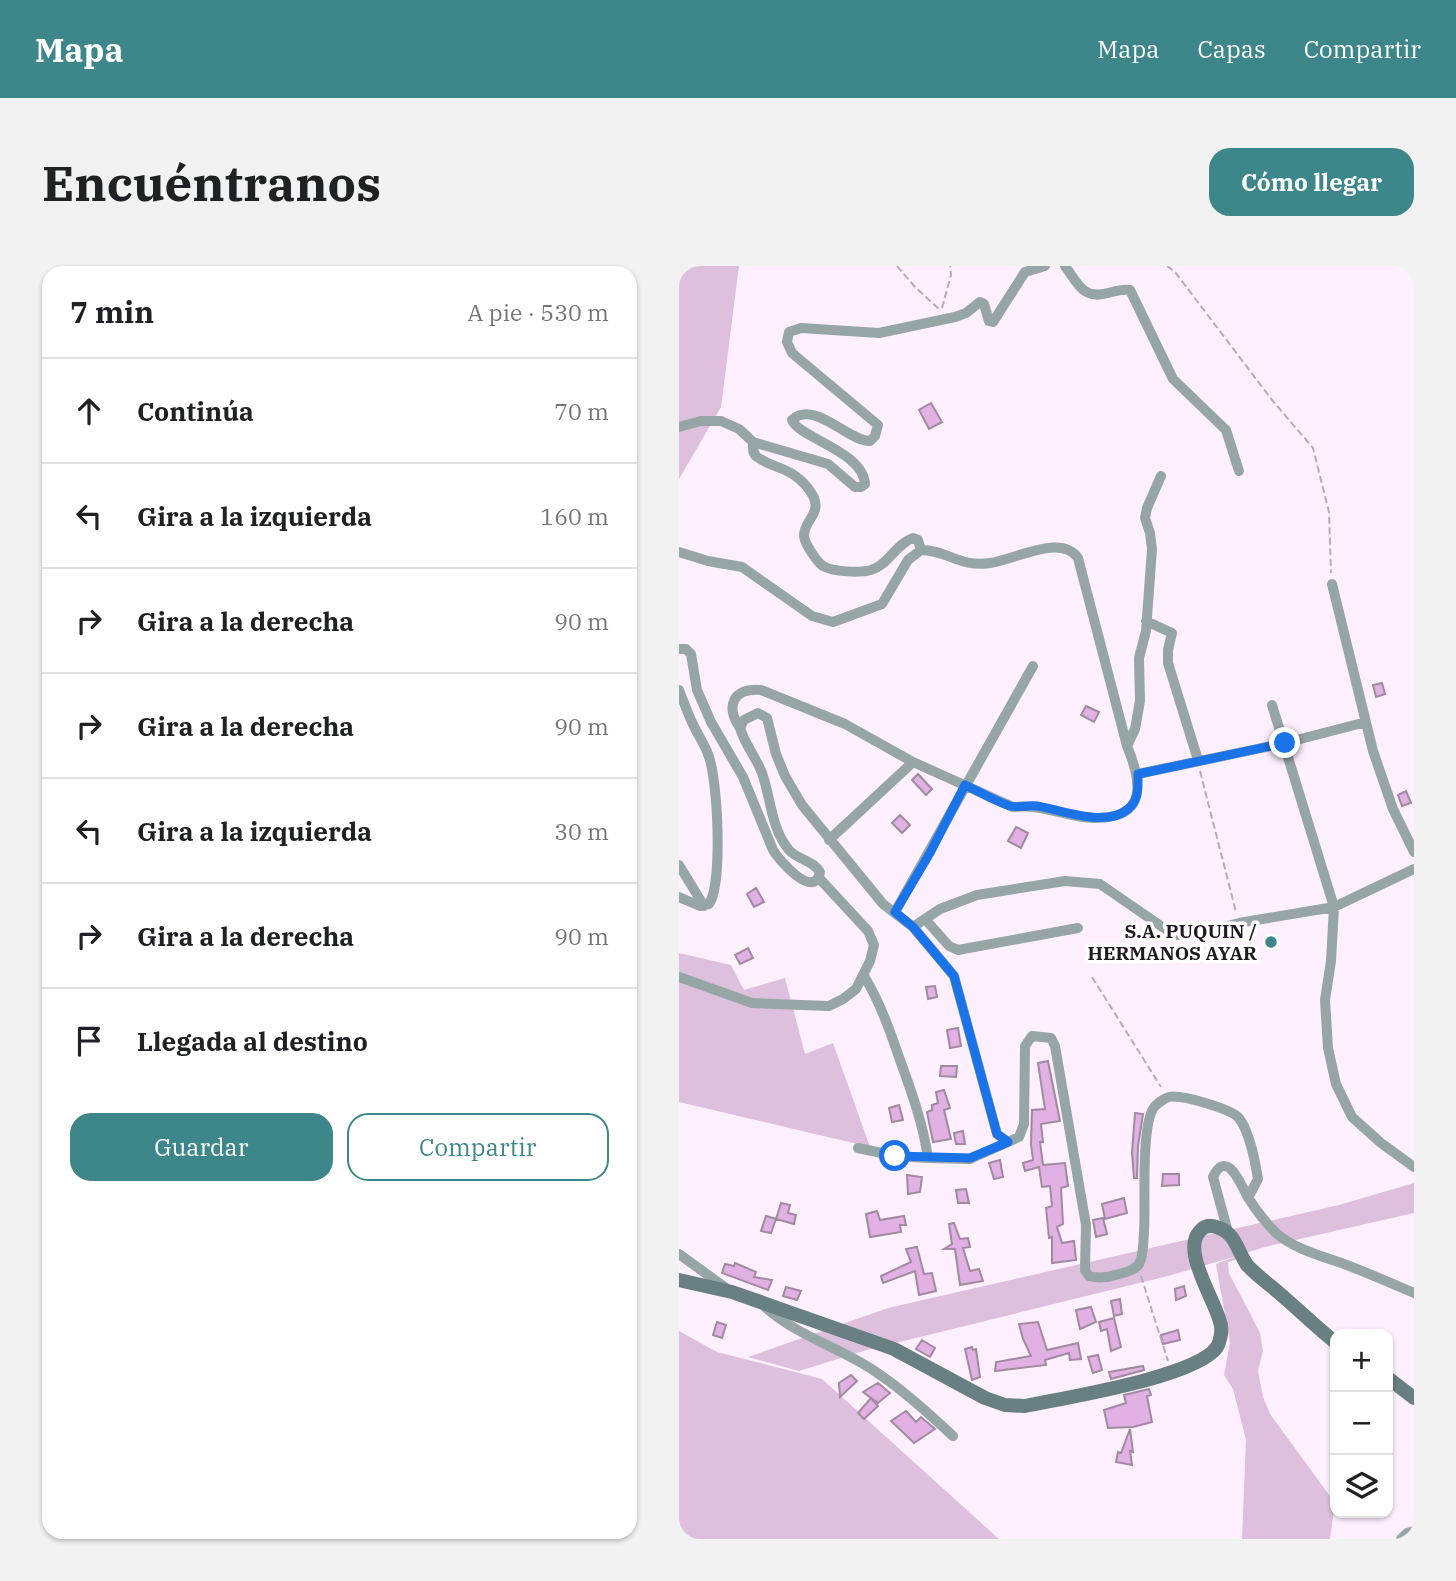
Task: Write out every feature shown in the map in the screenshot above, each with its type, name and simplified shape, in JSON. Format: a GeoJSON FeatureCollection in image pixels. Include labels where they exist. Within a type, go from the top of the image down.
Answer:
{"type":"FeatureCollection","features":[{"type":"Feature","properties":{"kind":"street"},"geometry":{"type":"LineString","coordinates":[[679,428],[701,421],[720,421],[739,429],[753,442],[828,464],[855,487],[861,487],[865,484],[865,476],[860,469],[832,445],[797,427],[792,420],[801,415],[816,416],[838,425],[862,441],[870,441],[875,436],[878,425],[792,353],[787,342],[789,332],[801,328],[879,332],[955,317],[966,313],[980,302],[984,304],[989,321],[993,322],[1025,272],[1045,266]]}},
{"type":"Feature","properties":{"kind":"street"},"geometry":{"type":"LineString","coordinates":[[1065,266],[1085,292],[1096,296],[1122,289],[1130,290],[1173,379],[1226,430],[1239,471]]}},
{"type":"Feature","properties":{"kind":"street"},"geometry":{"type":"LineString","coordinates":[[753,442],[756,456],[791,471],[809,488],[815,502],[815,510],[806,528],[805,542],[818,562],[826,568],[872,569],[880,565],[902,542],[913,538],[918,540],[921,550]]}},
{"type":"Feature","properties":{"kind":"street"},"geometry":{"type":"LineString","coordinates":[[1127,746],[1135,729],[1140,701],[1139,657],[1146,621],[1152,549],[1145,519],[1161,476]]}},
{"type":"Feature","properties":{"kind":"street"},"geometry":{"type":"LineString","coordinates":[[679,552],[742,567],[812,616],[833,622],[882,604],[908,560],[921,550],[974,566],[1057,546],[1074,552],[1078,558],[1127,746],[1138,774],[1138,789],[1131,807],[1123,813],[1093,818],[1047,808],[1013,807],[913,762],[845,724],[761,690],[751,689],[743,693],[732,706],[731,715],[761,771],[777,830],[790,852],[816,865],[820,872],[819,878],[807,882],[779,860],[773,850],[743,777],[711,722],[697,690],[691,654],[686,649],[679,649]]}},
{"type":"Feature","properties":{"kind":"street"},"geometry":{"type":"LineString","coordinates":[[1332,584],[1366,722],[1393,809],[1414,852]]}},
{"type":"Feature","properties":{"kind":"street"},"geometry":{"type":"LineString","coordinates":[[1146,621],[1173,633],[1168,650],[1168,663],[1198,760]]}},
{"type":"Feature","properties":{"kind":"street"},"geometry":{"type":"LineString","coordinates":[[895,912],[1033,666]]}},
{"type":"Feature","properties":{"kind":"street"},"geometry":{"type":"LineString","coordinates":[[679,690],[709,756],[717,834],[716,877],[712,899],[704,906],[679,897]]}},
{"type":"Feature","properties":{"kind":"street"},"geometry":{"type":"LineString","coordinates":[[1272,705],[1334,907],[1331,961],[1325,1000],[1328,1048],[1336,1084],[1352,1117],[1414,1167]]}},
{"type":"Feature","properties":{"kind":"street"},"geometry":{"type":"LineString","coordinates":[[740,728],[749,716],[758,713],[767,718],[776,754],[785,776],[802,804],[883,904],[913,927],[954,976],[997,1134],[1008,1142]]}},
{"type":"Feature","properties":{"kind":"street"},"geometry":{"type":"LineString","coordinates":[[1138,774],[1285,743],[1366,722]]}},
{"type":"Feature","properties":{"kind":"street"},"geometry":{"type":"LineString","coordinates":[[829,840],[913,762]]}},
{"type":"Feature","properties":{"kind":"street"},"geometry":{"type":"LineString","coordinates":[[679,865],[704,906]]}},
{"type":"Feature","properties":{"kind":"street"},"geometry":{"type":"LineString","coordinates":[[913,927],[940,909],[977,895],[1065,881],[1100,884],[1174,935],[1196,934],[1239,923],[1334,907],[1414,869]]}},
{"type":"Feature","properties":{"kind":"street"},"geometry":{"type":"LineString","coordinates":[[679,977],[752,1003],[829,1006],[850,995],[864,976],[874,945],[868,931],[819,878]]}},
{"type":"Feature","properties":{"kind":"street"},"geometry":{"type":"LineString","coordinates":[[925,919],[949,946],[958,950],[1078,928]]}},
{"type":"Feature","properties":{"kind":"street"},"geometry":{"type":"LineString","coordinates":[[864,976],[874,992],[916,1103],[925,1134],[928,1158]]}},
{"type":"Feature","properties":{"kind":"street"},"geometry":{"type":"LineString","coordinates":[[858,1148],[895,1156],[970,1158],[1020,1137],[1024,1124],[1025,1046],[1032,1036],[1051,1038],[1055,1046],[1087,1225],[1085,1270],[1089,1276],[1104,1278],[1130,1271],[1138,1265],[1146,1210],[1146,1130],[1155,1106],[1168,1097],[1180,1096],[1222,1109],[1234,1114],[1241,1121],[1248,1137],[1258,1179],[1248,1198]]}},
{"type":"Feature","properties":{"kind":"street"},"geometry":{"type":"LineString","coordinates":[[1330,1338],[1248,1265],[1228,1232],[1215,1191],[1213,1177],[1216,1170],[1228,1168],[1234,1171],[1248,1198],[1277,1234],[1303,1249],[1414,1293]]}},
{"type":"Feature","properties":{"kind":"street"},"geometry":{"type":"LineString","coordinates":[[679,1280],[732,1292],[894,1349],[985,1398],[1005,1405],[1025,1405],[1171,1372],[1196,1362],[1217,1347],[1221,1326],[1196,1261],[1196,1236],[1207,1226],[1228,1232]]}},
{"type":"Feature","properties":{"kind":"street"},"geometry":{"type":"LineString","coordinates":[[679,1254],[732,1292]]}},
{"type":"Feature","properties":{"kind":"street"},"geometry":{"type":"LineString","coordinates":[[759,1302],[779,1319],[873,1369],[953,1436]]}},
{"type":"Feature","properties":{"kind":"street"},"geometry":{"type":"LineString","coordinates":[[1393,1382],[1414,1398]]}},
{"type":"Feature","properties":{"kind":"street"},"geometry":{"type":"LineString","coordinates":[[1401,1539],[1414,1531]]}},
{"type":"Feature","properties":{"kind":"path"},"geometry":{"type":"LineString","coordinates":[[897,266],[941,312],[951,275],[950,266]]}},
{"type":"Feature","properties":{"kind":"path"},"geometry":{"type":"LineString","coordinates":[[1167,266],[1313,448],[1329,512],[1332,584]]}},
{"type":"Feature","properties":{"kind":"path"},"geometry":{"type":"LineString","coordinates":[[1198,760],[1239,923]]}},
{"type":"Feature","properties":{"kind":"path"},"geometry":{"type":"LineString","coordinates":[[1092,977],[1168,1097]]}},
{"type":"Feature","properties":{"kind":"path"},"geometry":{"type":"LineString","coordinates":[[1138,1265],[1171,1372]]}},
{"type":"Feature","properties":{"kind":"shaded area"},"geometry":{"type":"Polygon","coordinates":[[[679,266],[739,266],[721,407],[679,479],[679,266]]]}},
{"type":"Feature","properties":{"kind":"shaded area"},"geometry":{"type":"Polygon","coordinates":[[[679,953],[731,965],[744,990],[785,978],[805,1054],[833,1043],[870,1147],[679,1102],[679,953]]]}},
{"type":"Feature","properties":{"kind":"shaded area"},"geometry":{"type":"Polygon","coordinates":[[[1414,1183],[1414,1213],[1265,1247],[1242,1254],[1243,1257],[1228,1262],[1229,1273],[1260,1333],[1263,1351],[1258,1371],[1263,1397],[1270,1414],[1330,1496],[1330,1518],[1333,1518],[1330,1539],[1242,1539],[1246,1440],[1233,1389],[1224,1375],[1230,1343],[1216,1264],[1237,1256],[1168,1276],[867,1350],[799,1371],[748,1357],[888,1308],[1339,1205],[1414,1183]]]}},
{"type":"Feature","properties":{"kind":"shaded area"},"geometry":{"type":"Polygon","coordinates":[[[679,1331],[717,1352],[822,1379],[999,1539],[691,1539],[679,1528],[679,1331]]]}},
{"type":"Feature","properties":{"kind":"building"},"geometry":{"type":"Polygon","coordinates":[[[931,403],[942,422],[929,429],[919,410],[931,403]]]}},
{"type":"Feature","properties":{"kind":"building"},"geometry":{"type":"Polygon","coordinates":[[[1382,683],[1385,694],[1376,697],[1373,685],[1382,683]]]}},
{"type":"Feature","properties":{"kind":"building"},"geometry":{"type":"Polygon","coordinates":[[[1086,706],[1099,712],[1094,722],[1081,715],[1086,706]]]}},
{"type":"Feature","properties":{"kind":"building"},"geometry":{"type":"Polygon","coordinates":[[[918,774],[932,789],[926,795],[912,780],[918,774]]]}},
{"type":"Feature","properties":{"kind":"building"},"geometry":{"type":"Polygon","coordinates":[[[1406,791],[1411,803],[1402,806],[1398,795],[1406,791]]]}},
{"type":"Feature","properties":{"kind":"building"},"geometry":{"type":"Polygon","coordinates":[[[900,815],[910,825],[902,833],[892,823],[900,815]]]}},
{"type":"Feature","properties":{"kind":"building"},"geometry":{"type":"Polygon","coordinates":[[[1016,827],[1028,833],[1021,848],[1008,841],[1016,827]]]}},
{"type":"Feature","properties":{"kind":"building"},"geometry":{"type":"Polygon","coordinates":[[[756,888],[764,902],[754,907],[747,894],[756,888]]]}},
{"type":"Feature","properties":{"kind":"building"},"geometry":{"type":"Polygon","coordinates":[[[748,948],[753,958],[740,964],[735,955],[748,948]]]}},
{"type":"Feature","properties":{"kind":"building"},"geometry":{"type":"Polygon","coordinates":[[[935,986],[937,997],[928,999],[926,987],[935,986]]]}},
{"type":"Feature","properties":{"kind":"building"},"geometry":{"type":"Polygon","coordinates":[[[958,1028],[961,1046],[950,1048],[947,1030],[958,1028]]]}},
{"type":"Feature","properties":{"kind":"building"},"geometry":{"type":"Polygon","coordinates":[[[1048,1061],[1060,1121],[1041,1124],[1043,1165],[1065,1163],[1068,1186],[1061,1188],[1063,1224],[1057,1227],[1062,1243],[1074,1241],[1076,1260],[1052,1263],[1052,1237],[1049,1238],[1046,1208],[1052,1206],[1050,1186],[1042,1187],[1039,1167],[1025,1171],[1023,1163],[1033,1160],[1032,1110],[1045,1109],[1038,1063],[1048,1061]]]}},
{"type":"Feature","properties":{"kind":"building"},"geometry":{"type":"Polygon","coordinates":[[[941,1066],[957,1066],[956,1077],[940,1076],[941,1066]]]}},
{"type":"Feature","properties":{"kind":"building"},"geometry":{"type":"Polygon","coordinates":[[[944,1090],[950,1108],[944,1110],[951,1139],[933,1142],[927,1112],[932,1110],[932,1105],[938,1103],[936,1092],[944,1090]]]}},
{"type":"Feature","properties":{"kind":"building"},"geometry":{"type":"Polygon","coordinates":[[[899,1105],[903,1120],[892,1122],[889,1108],[899,1105]]]}},
{"type":"Feature","properties":{"kind":"building"},"geometry":{"type":"Polygon","coordinates":[[[1135,1113],[1143,1114],[1137,1178],[1134,1178],[1132,1153],[1135,1113]]]}},
{"type":"Feature","properties":{"kind":"building"},"geometry":{"type":"Polygon","coordinates":[[[963,1131],[965,1144],[956,1144],[954,1133],[963,1131]]]}},
{"type":"Feature","properties":{"kind":"building"},"geometry":{"type":"Polygon","coordinates":[[[1000,1160],[1003,1177],[994,1179],[989,1163],[1000,1160]]]}},
{"type":"Feature","properties":{"kind":"building"},"geometry":{"type":"Polygon","coordinates":[[[1163,1174],[1179,1174],[1179,1185],[1162,1186],[1163,1174]]]}},
{"type":"Feature","properties":{"kind":"building"},"geometry":{"type":"Polygon","coordinates":[[[907,1175],[922,1177],[920,1192],[908,1194],[907,1175]]]}},
{"type":"Feature","properties":{"kind":"building"},"geometry":{"type":"Polygon","coordinates":[[[966,1189],[969,1203],[958,1203],[956,1190],[966,1189]]]}},
{"type":"Feature","properties":{"kind":"building"},"geometry":{"type":"Polygon","coordinates":[[[1124,1198],[1127,1213],[1105,1219],[1102,1204],[1124,1198]]]}},
{"type":"Feature","properties":{"kind":"building"},"geometry":{"type":"Polygon","coordinates":[[[781,1203],[790,1205],[788,1213],[796,1215],[794,1224],[776,1219],[781,1203]]]}},
{"type":"Feature","properties":{"kind":"building"},"geometry":{"type":"Polygon","coordinates":[[[877,1211],[880,1220],[904,1216],[906,1225],[900,1225],[901,1232],[870,1237],[866,1214],[877,1211]]]}},
{"type":"Feature","properties":{"kind":"building"},"geometry":{"type":"Polygon","coordinates":[[[766,1216],[776,1219],[771,1233],[761,1231],[766,1216]]]}},
{"type":"Feature","properties":{"kind":"building"},"geometry":{"type":"Polygon","coordinates":[[[1103,1218],[1107,1234],[1096,1237],[1093,1220],[1103,1218]]]}},
{"type":"Feature","properties":{"kind":"building"},"geometry":{"type":"Polygon","coordinates":[[[954,1223],[960,1239],[968,1238],[970,1247],[963,1248],[970,1271],[979,1269],[983,1281],[960,1285],[955,1249],[944,1249],[952,1244],[949,1224],[954,1223]]]}},
{"type":"Feature","properties":{"kind":"building"},"geometry":{"type":"Polygon","coordinates":[[[917,1247],[924,1274],[932,1273],[936,1291],[919,1295],[915,1271],[883,1283],[881,1276],[911,1262],[906,1249],[917,1247]]]}},
{"type":"Feature","properties":{"kind":"building"},"geometry":{"type":"Polygon","coordinates":[[[735,1263],[756,1272],[754,1277],[772,1280],[768,1290],[722,1273],[725,1264],[734,1266],[735,1263]]]}},
{"type":"Feature","properties":{"kind":"building"},"geometry":{"type":"Polygon","coordinates":[[[1184,1286],[1186,1296],[1176,1300],[1175,1289],[1184,1286]]]}},
{"type":"Feature","properties":{"kind":"building"},"geometry":{"type":"Polygon","coordinates":[[[786,1287],[801,1291],[797,1300],[783,1296],[786,1287]]]}},
{"type":"Feature","properties":{"kind":"building"},"geometry":{"type":"Polygon","coordinates":[[[1120,1299],[1122,1314],[1114,1316],[1111,1301],[1120,1299]]]}},
{"type":"Feature","properties":{"kind":"building"},"geometry":{"type":"Polygon","coordinates":[[[1091,1307],[1096,1322],[1080,1329],[1076,1310],[1091,1307]]]}},
{"type":"Feature","properties":{"kind":"building"},"geometry":{"type":"Polygon","coordinates":[[[1114,1318],[1121,1347],[1111,1351],[1107,1329],[1101,1331],[1099,1322],[1114,1318]]]}},
{"type":"Feature","properties":{"kind":"building"},"geometry":{"type":"Polygon","coordinates":[[[717,1322],[726,1325],[722,1338],[713,1335],[717,1322]]]}},
{"type":"Feature","properties":{"kind":"building"},"geometry":{"type":"Polygon","coordinates":[[[1038,1322],[1047,1350],[1078,1343],[1081,1359],[1070,1360],[1069,1353],[1045,1360],[1046,1365],[995,1371],[996,1362],[1031,1356],[1019,1324],[1038,1322]]]}},
{"type":"Feature","properties":{"kind":"building"},"geometry":{"type":"Polygon","coordinates":[[[1178,1330],[1180,1340],[1163,1344],[1161,1335],[1178,1330]]]}},
{"type":"Feature","properties":{"kind":"building"},"geometry":{"type":"Polygon","coordinates":[[[922,1340],[935,1348],[930,1357],[916,1349],[922,1340]]]}},
{"type":"Feature","properties":{"kind":"building"},"geometry":{"type":"Polygon","coordinates":[[[972,1347],[973,1350],[976,1349],[980,1377],[972,1380],[965,1349],[972,1347]]]}},
{"type":"Feature","properties":{"kind":"building"},"geometry":{"type":"Polygon","coordinates":[[[1098,1355],[1102,1370],[1093,1373],[1088,1357],[1098,1355]]]}},
{"type":"Feature","properties":{"kind":"building"},"geometry":{"type":"Polygon","coordinates":[[[1143,1366],[1144,1370],[1111,1379],[1109,1372],[1143,1366]]]}},
{"type":"Feature","properties":{"kind":"building"},"geometry":{"type":"Polygon","coordinates":[[[851,1375],[857,1381],[840,1397],[839,1383],[851,1375]]]}},
{"type":"Feature","properties":{"kind":"building"},"geometry":{"type":"Polygon","coordinates":[[[878,1383],[890,1393],[878,1403],[863,1392],[878,1383]]]}},
{"type":"Feature","properties":{"kind":"building"},"geometry":{"type":"Polygon","coordinates":[[[1149,1389],[1151,1395],[1147,1396],[1152,1422],[1133,1427],[1108,1428],[1104,1410],[1126,1403],[1124,1395],[1149,1389]]]}},
{"type":"Feature","properties":{"kind":"building"},"geometry":{"type":"Polygon","coordinates":[[[871,1398],[878,1406],[864,1419],[858,1413],[871,1398]]]}},
{"type":"Feature","properties":{"kind":"building"},"geometry":{"type":"Polygon","coordinates":[[[906,1411],[916,1422],[921,1417],[935,1429],[914,1443],[891,1421],[906,1411]]]}},
{"type":"Feature","properties":{"kind":"building"},"geometry":{"type":"Polygon","coordinates":[[[1130,1429],[1133,1452],[1130,1451],[1132,1465],[1116,1462],[1130,1429]]]}},
{"type":"Feature","properties":{"kind":"place","name":"S.A. PUQUIN / HERMANOS AYAR"},"geometry":{"type":"Point","coordinates":[1271,942]}},
{"type":"Feature","properties":{"kind":"route"},"geometry":{"type":"LineString","coordinates":[[895,1156],[970,1158],[1008,1142],[997,1134],[954,976],[913,927],[895,912],[930,853],[965,785],[1013,807],[1047,808],[1093,818],[1111,816],[1123,813],[1131,807],[1138,789],[1138,774],[1285,743]]}}]}
